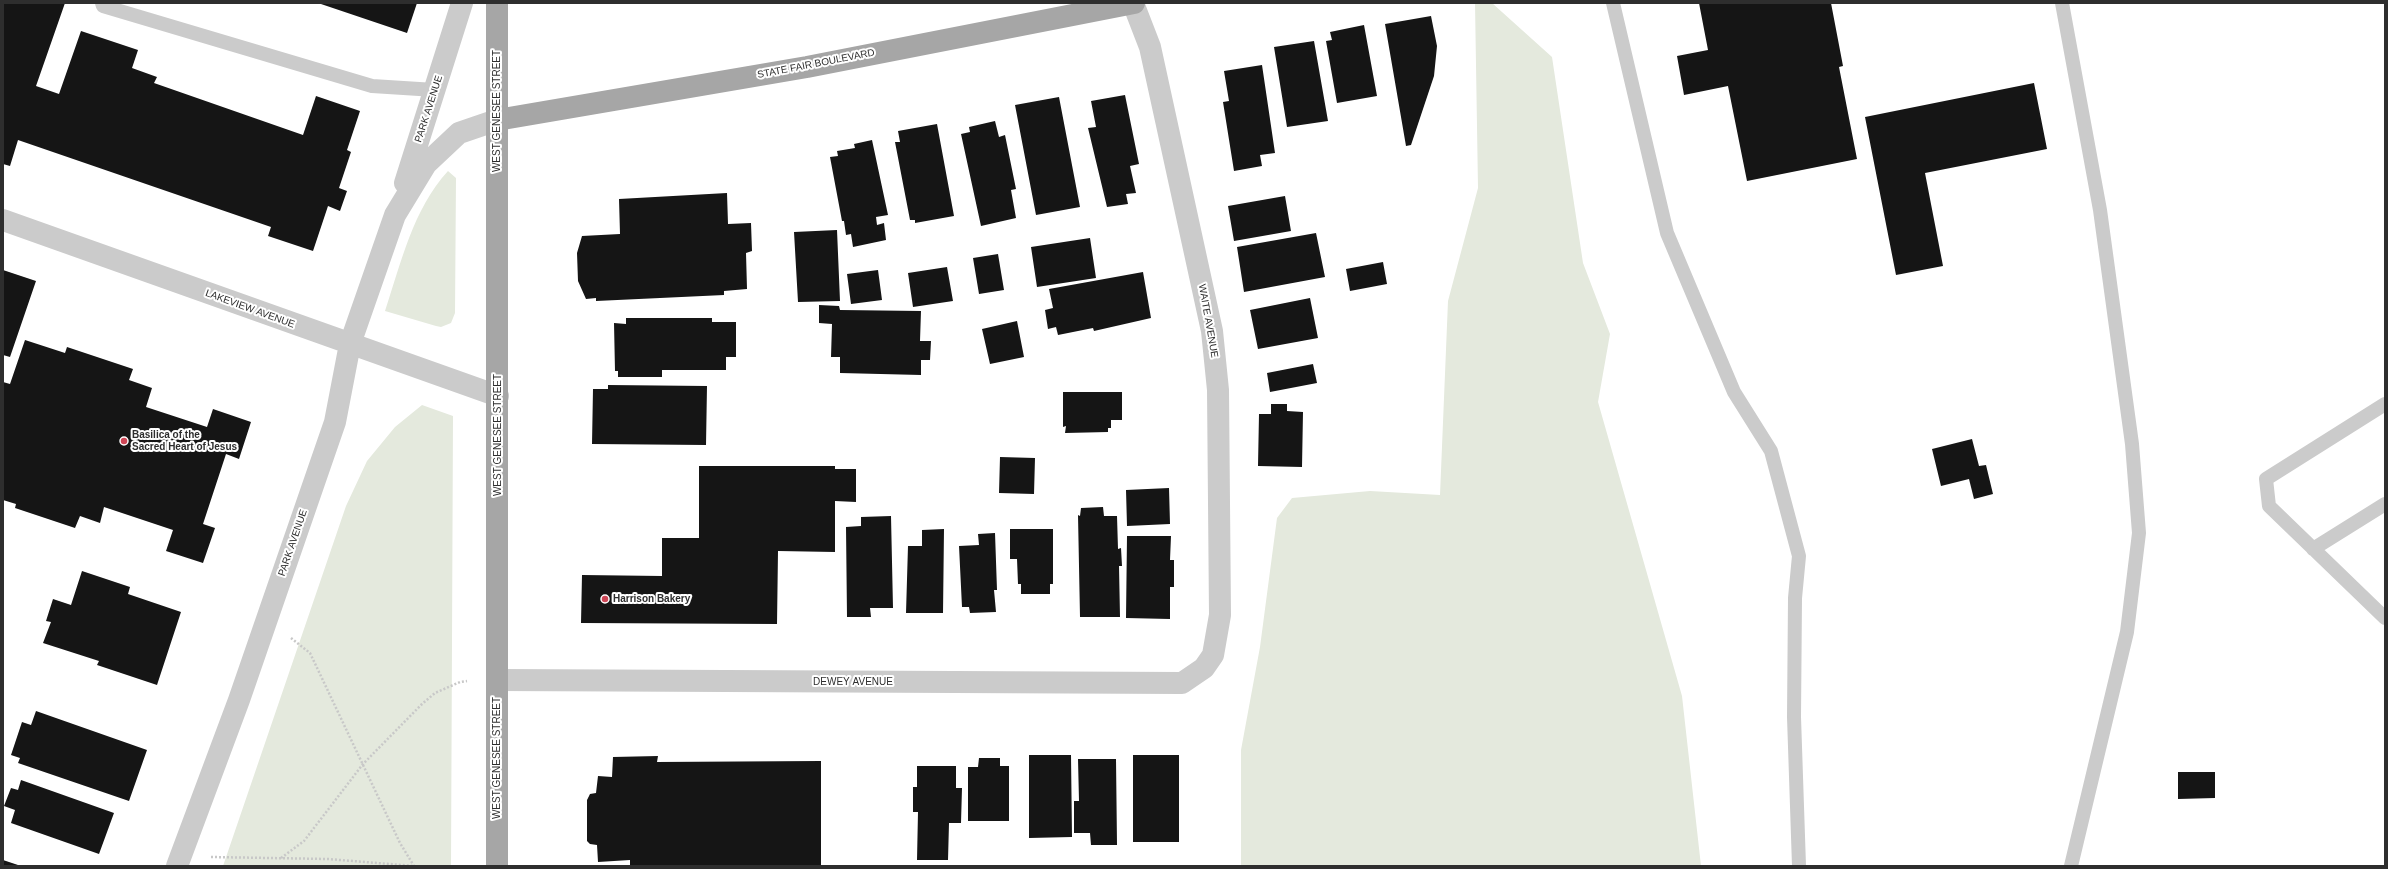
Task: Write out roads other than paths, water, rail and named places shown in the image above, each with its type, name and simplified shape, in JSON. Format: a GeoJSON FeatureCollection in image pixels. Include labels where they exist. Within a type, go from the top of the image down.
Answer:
{"type":"FeatureCollection","features":[{"type":"Feature","properties":{"kind":"main road","name":"WEST GENESEE STREET"},"geometry":{"type":"LineString","coordinates":[[497,3],[497,866]]}},
{"type":"Feature","properties":{"kind":"main road","name":"STATE FAIR BOULEVARD"},"geometry":{"type":"LineString","coordinates":[[497,120],[807,67],[1133,3]]}},
{"type":"Feature","properties":{"kind":"street","name":"PARK AVENUE"},"geometry":{"type":"LineString","coordinates":[[178,861],[266,620],[335,422],[350,344],[395,215],[462,3]]}},
{"type":"Feature","properties":{"kind":"street","name":"WAITE AVENUE"},"geometry":{"type":"LineString","coordinates":[[1133,3],[1150,47],[1214,346],[1218,390],[1220,615],[1213,655],[1204,668]]}},
{"type":"Feature","properties":{"kind":"street","name":"PARK AVENUE"},"geometry":{"type":"LineString","coordinates":[[395,215],[426,164],[459,133],[497,120]]}},
{"type":"Feature","properties":{"kind":"street","name":"LAKEVIEW AVENUE"},"geometry":{"type":"LineString","coordinates":[[3,220],[498,396]]}},
{"type":"Feature","properties":{"kind":"street","name":"DEWEY AVENUE"},"geometry":{"type":"LineString","coordinates":[[497,680],[1182,683],[1204,668]]}},
{"type":"Feature","properties":{"kind":"lane"},"geometry":{"type":"LineString","coordinates":[[102,3],[103,6],[372,86],[435,90]]}},
{"type":"Feature","properties":{"kind":"lane"},"geometry":{"type":"LineString","coordinates":[[1613,3],[1667,233],[1734,392],[1771,451],[1799,556],[1795,598],[1794,701],[1798,866]]}},
{"type":"Feature","properties":{"kind":"lane"},"geometry":{"type":"LineString","coordinates":[[2062,3],[2100,210],[2132,444],[2139,533],[2127,632],[2072,866]]}},
{"type":"Feature","properties":{"kind":"lane"},"geometry":{"type":"LineString","coordinates":[[2385,404],[2266,479],[2269,506],[2385,618]]}},
{"type":"Feature","properties":{"kind":"lane"},"geometry":{"type":"LineString","coordinates":[[2313,549],[2385,504]]}},
{"type":"Feature","properties":{"kind":"place","name":"Basilica of the Sacred Heart of Jesus"},"geometry":{"type":"Point","coordinates":[124,441]}},
{"type":"Feature","properties":{"kind":"place","name":"Harrison Bakery"},"geometry":{"type":"Point","coordinates":[605,599]}}]}
